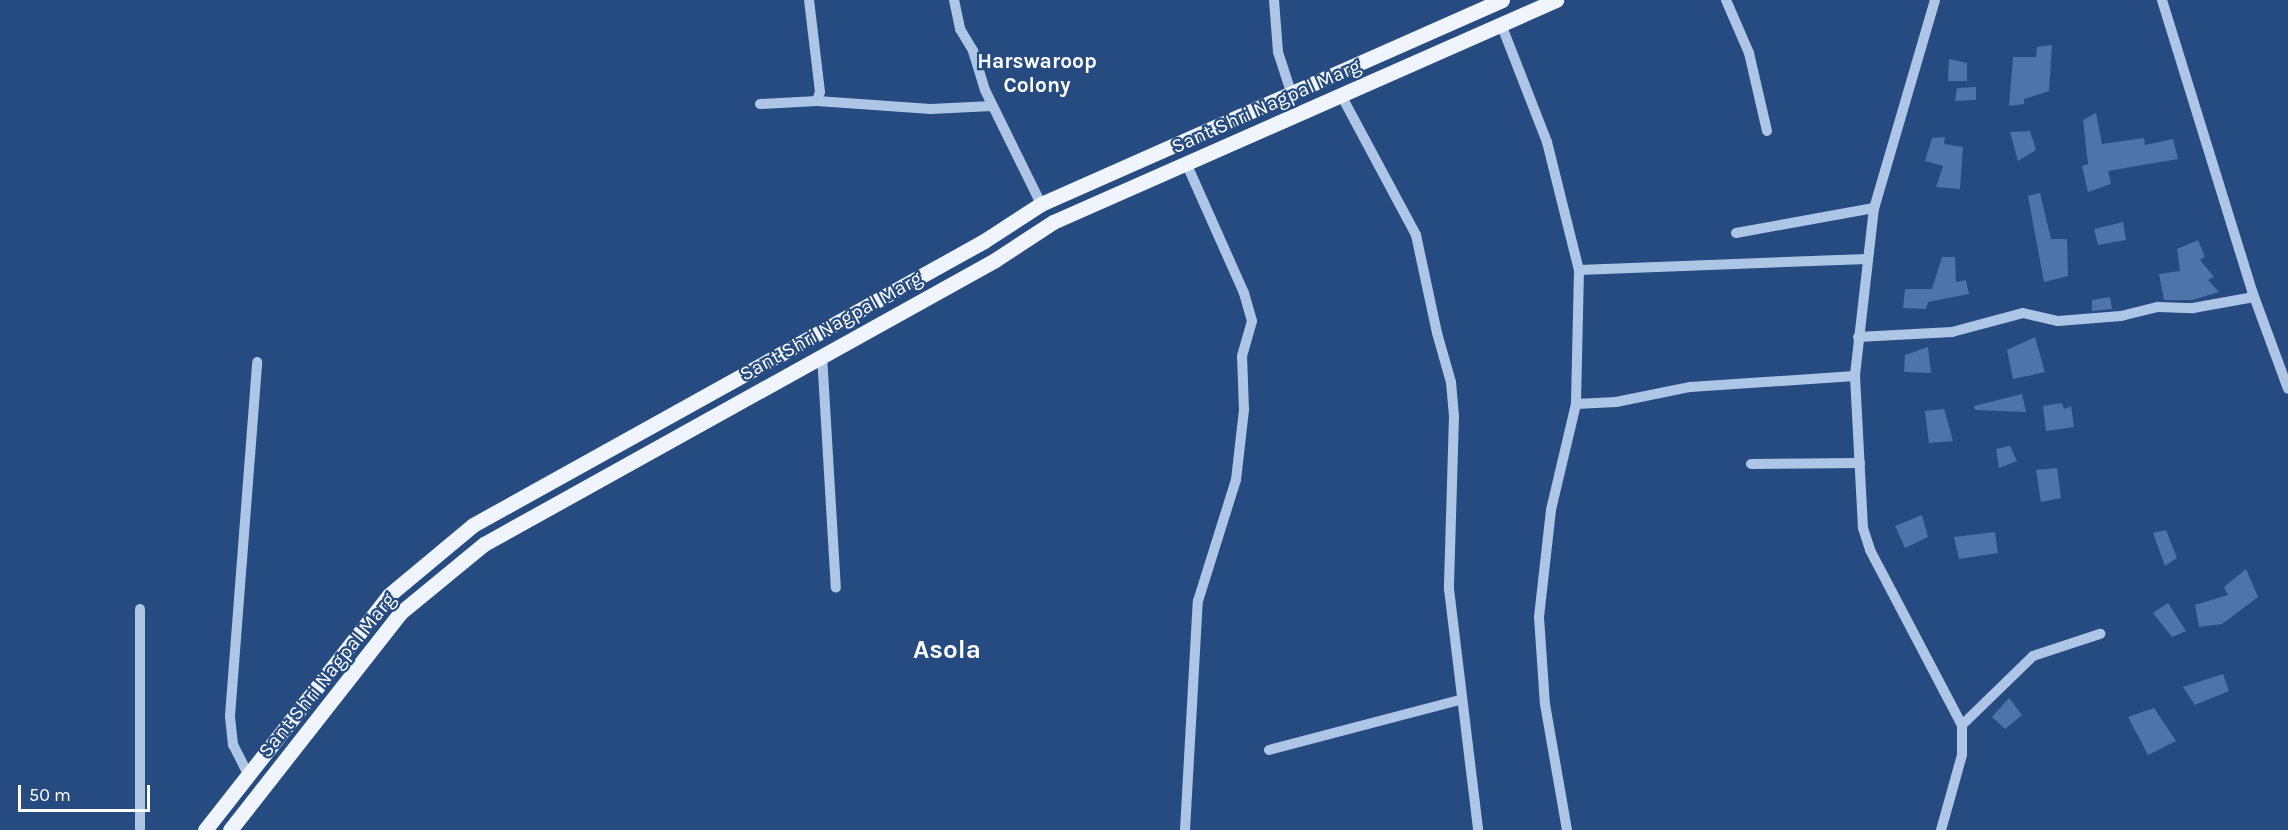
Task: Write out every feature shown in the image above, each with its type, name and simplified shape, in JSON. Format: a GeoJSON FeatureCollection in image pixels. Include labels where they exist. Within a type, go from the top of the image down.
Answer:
{"type":"FeatureCollection","features":[{"type":"Feature","properties":{"kind":"main road","name":"Sant Shri Nagpal Marg"},"geometry":{"type":"LineString","coordinates":[[205,830],[389,595],[473,525],[984,241],[1041,204],[1292,95],[1502,0]]}},
{"type":"Feature","properties":{"kind":"main road","name":"Sant Shri Nagpal Marg"},"geometry":{"type":"LineString","coordinates":[[230,830],[400,614],[439,578],[517,523],[995,260],[1053,222],[1187,165],[1556,0]]}},
{"type":"Feature","properties":{"kind":"street"},"geometry":{"type":"LineString","coordinates":[[809,0],[820,92],[817,101]]}},
{"type":"Feature","properties":{"kind":"street"},"geometry":{"type":"LineString","coordinates":[[954,0],[960,29],[973,51],[992,106],[1041,204]]}},
{"type":"Feature","properties":{"kind":"street"},"geometry":{"type":"LineString","coordinates":[[1274,0],[1278,52],[1292,95]]}},
{"type":"Feature","properties":{"kind":"street"},"geometry":{"type":"LineString","coordinates":[[1726,0],[1749,53],[1767,131]]}},
{"type":"Feature","properties":{"kind":"street"},"geometry":{"type":"LineString","coordinates":[[1935,0],[1874,208],[1855,376],[1860,506],[1870,550],[1962,725],[1962,755],[1941,830]]}},
{"type":"Feature","properties":{"kind":"street"},"geometry":{"type":"LineString","coordinates":[[2162,0],[2254,297],[2288,389]]}},
{"type":"Feature","properties":{"kind":"street"},"geometry":{"type":"LineString","coordinates":[[1501,24],[1547,142],[1579,270],[1576,404],[1551,510],[1539,617],[1545,704],[1567,830]]}},
{"type":"Feature","properties":{"kind":"street"},"geometry":{"type":"LineString","coordinates":[[1341,95],[1416,235],[1437,333],[1451,382],[1454,416],[1449,589],[1460,700],[1478,830]]}},
{"type":"Feature","properties":{"kind":"street"},"geometry":{"type":"LineString","coordinates":[[760,104],[817,101],[941,109],[992,106]]}},
{"type":"Feature","properties":{"kind":"street"},"geometry":{"type":"LineString","coordinates":[[1185,830],[1198,602],[1236,480],[1244,410],[1242,356],[1252,321],[1244,293],[1187,165]]}},
{"type":"Feature","properties":{"kind":"street"},"geometry":{"type":"LineString","coordinates":[[1736,233],[1874,208]]}},
{"type":"Feature","properties":{"kind":"street"},"geometry":{"type":"LineString","coordinates":[[1579,270],[1867,259]]}},
{"type":"Feature","properties":{"kind":"street"},"geometry":{"type":"LineString","coordinates":[[1858,337],[1952,332],[2023,313],[2058,321],[2121,316],[2158,307],[2193,308],[2254,297]]}},
{"type":"Feature","properties":{"kind":"street"},"geometry":{"type":"LineString","coordinates":[[822,355],[836,588]]}},
{"type":"Feature","properties":{"kind":"street"},"geometry":{"type":"LineString","coordinates":[[248,774],[233,745],[230,716],[257,362]]}},
{"type":"Feature","properties":{"kind":"street"},"geometry":{"type":"LineString","coordinates":[[1576,404],[1616,402],[1690,387],[1855,376]]}},
{"type":"Feature","properties":{"kind":"street"},"geometry":{"type":"LineString","coordinates":[[1751,464],[1860,463]]}},
{"type":"Feature","properties":{"kind":"street"},"geometry":{"type":"LineString","coordinates":[[140,609],[140,830]]}},
{"type":"Feature","properties":{"kind":"street"},"geometry":{"type":"LineString","coordinates":[[1962,725],[2033,656],[2100,634]]}},
{"type":"Feature","properties":{"kind":"street"},"geometry":{"type":"LineString","coordinates":[[1269,750],[1460,700]]}},
{"type":"Feature","properties":{"kind":"building"},"geometry":{"type":"Polygon","coordinates":[[[2052,45],[2049,91],[2024,99],[2024,104],[2009,106],[2013,57],[2036,57],[2037,47],[2052,45]]]}},
{"type":"Feature","properties":{"kind":"building"},"geometry":{"type":"Polygon","coordinates":[[[1949,59],[1967,63],[1967,81],[1948,81],[1949,59]]]}},
{"type":"Feature","properties":{"kind":"building"},"geometry":{"type":"Polygon","coordinates":[[[1976,87],[1976,100],[1955,101],[1957,88],[1976,87]]]}},
{"type":"Feature","properties":{"kind":"building"},"geometry":{"type":"Polygon","coordinates":[[[2096,113],[2102,144],[2144,138],[2145,145],[2173,139],[2178,159],[2108,171],[2111,184],[2088,192],[2082,166],[2088,164],[2083,120],[2096,113]]]}},
{"type":"Feature","properties":{"kind":"building"},"geometry":{"type":"Polygon","coordinates":[[[2030,131],[2036,150],[2018,161],[2010,132],[2030,131]]]}},
{"type":"Feature","properties":{"kind":"building"},"geometry":{"type":"Polygon","coordinates":[[[1945,137],[1944,144],[1963,147],[1960,189],[1936,187],[1943,166],[1925,161],[1932,138],[1945,137]]]}},
{"type":"Feature","properties":{"kind":"building"},"geometry":{"type":"Polygon","coordinates":[[[2040,193],[2051,239],[2067,239],[2068,276],[2044,282],[2028,196],[2040,193]]]}},
{"type":"Feature","properties":{"kind":"building"},"geometry":{"type":"Polygon","coordinates":[[[2123,222],[2126,240],[2098,245],[2094,229],[2123,222]]]}},
{"type":"Feature","properties":{"kind":"building"},"geometry":{"type":"Polygon","coordinates":[[[2198,240],[2205,257],[2200,260],[2214,277],[2208,280],[2219,292],[2192,300],[2164,300],[2159,274],[2180,271],[2177,249],[2198,240]]]}},
{"type":"Feature","properties":{"kind":"building"},"geometry":{"type":"Polygon","coordinates":[[[1942,257],[1955,257],[1956,282],[1966,280],[1969,294],[1928,302],[1926,309],[1903,308],[1905,289],[1932,289],[1942,257]]]}},
{"type":"Feature","properties":{"kind":"building"},"geometry":{"type":"Polygon","coordinates":[[[2110,297],[2112,309],[2092,311],[2092,300],[2110,297]]]}},
{"type":"Feature","properties":{"kind":"building"},"geometry":{"type":"Polygon","coordinates":[[[2035,337],[2045,372],[2013,379],[2007,350],[2035,337]]]}},
{"type":"Feature","properties":{"kind":"building"},"geometry":{"type":"Polygon","coordinates":[[[1928,347],[1931,373],[1904,372],[1905,355],[1928,347]]]}},
{"type":"Feature","properties":{"kind":"building"},"geometry":{"type":"Polygon","coordinates":[[[2022,394],[2026,412],[1975,410],[1974,406],[2022,394]]]}},
{"type":"Feature","properties":{"kind":"building"},"geometry":{"type":"Polygon","coordinates":[[[2062,403],[2064,409],[2071,406],[2074,427],[2046,431],[2043,406],[2062,403]]]}},
{"type":"Feature","properties":{"kind":"building"},"geometry":{"type":"Polygon","coordinates":[[[1944,409],[1953,441],[1929,443],[1925,411],[1944,409]]]}},
{"type":"Feature","properties":{"kind":"building"},"geometry":{"type":"Polygon","coordinates":[[[2010,446],[2017,461],[1999,468],[1996,449],[2010,446]]]}},
{"type":"Feature","properties":{"kind":"building"},"geometry":{"type":"Polygon","coordinates":[[[2057,468],[2061,498],[2041,502],[2036,470],[2057,468]]]}},
{"type":"Feature","properties":{"kind":"building"},"geometry":{"type":"Polygon","coordinates":[[[1922,515],[1928,537],[1905,548],[1895,526],[1922,515]]]}},
{"type":"Feature","properties":{"kind":"building"},"geometry":{"type":"Polygon","coordinates":[[[2166,530],[2177,558],[2165,566],[2153,533],[2166,530]]]}},
{"type":"Feature","properties":{"kind":"building"},"geometry":{"type":"Polygon","coordinates":[[[1995,532],[1998,553],[1959,559],[1954,537],[1995,532]]]}},
{"type":"Feature","properties":{"kind":"building"},"geometry":{"type":"Polygon","coordinates":[[[2246,569],[2258,597],[2222,624],[2199,627],[2195,605],[2228,595],[2224,587],[2246,569]]]}},
{"type":"Feature","properties":{"kind":"building"},"geometry":{"type":"Polygon","coordinates":[[[2168,603],[2186,631],[2172,637],[2153,613],[2168,603]]]}},
{"type":"Feature","properties":{"kind":"building"},"geometry":{"type":"Polygon","coordinates":[[[2223,674],[2229,691],[2195,705],[2183,687],[2223,674]]]}},
{"type":"Feature","properties":{"kind":"building"},"geometry":{"type":"Polygon","coordinates":[[[2009,698],[2022,715],[2005,729],[1992,717],[2009,698]]]}},
{"type":"Feature","properties":{"kind":"building"},"geometry":{"type":"Polygon","coordinates":[[[2154,708],[2176,741],[2148,755],[2128,717],[2154,708]]]}},
{"type":"Feature","properties":{"kind":"district","name":"Harswaroop Colony"},"geometry":{"type":"Point","coordinates":[1037,73]}},
{"type":"Feature","properties":{"kind":"district","name":"Asola"},"geometry":{"type":"Point","coordinates":[947,650]}}]}
